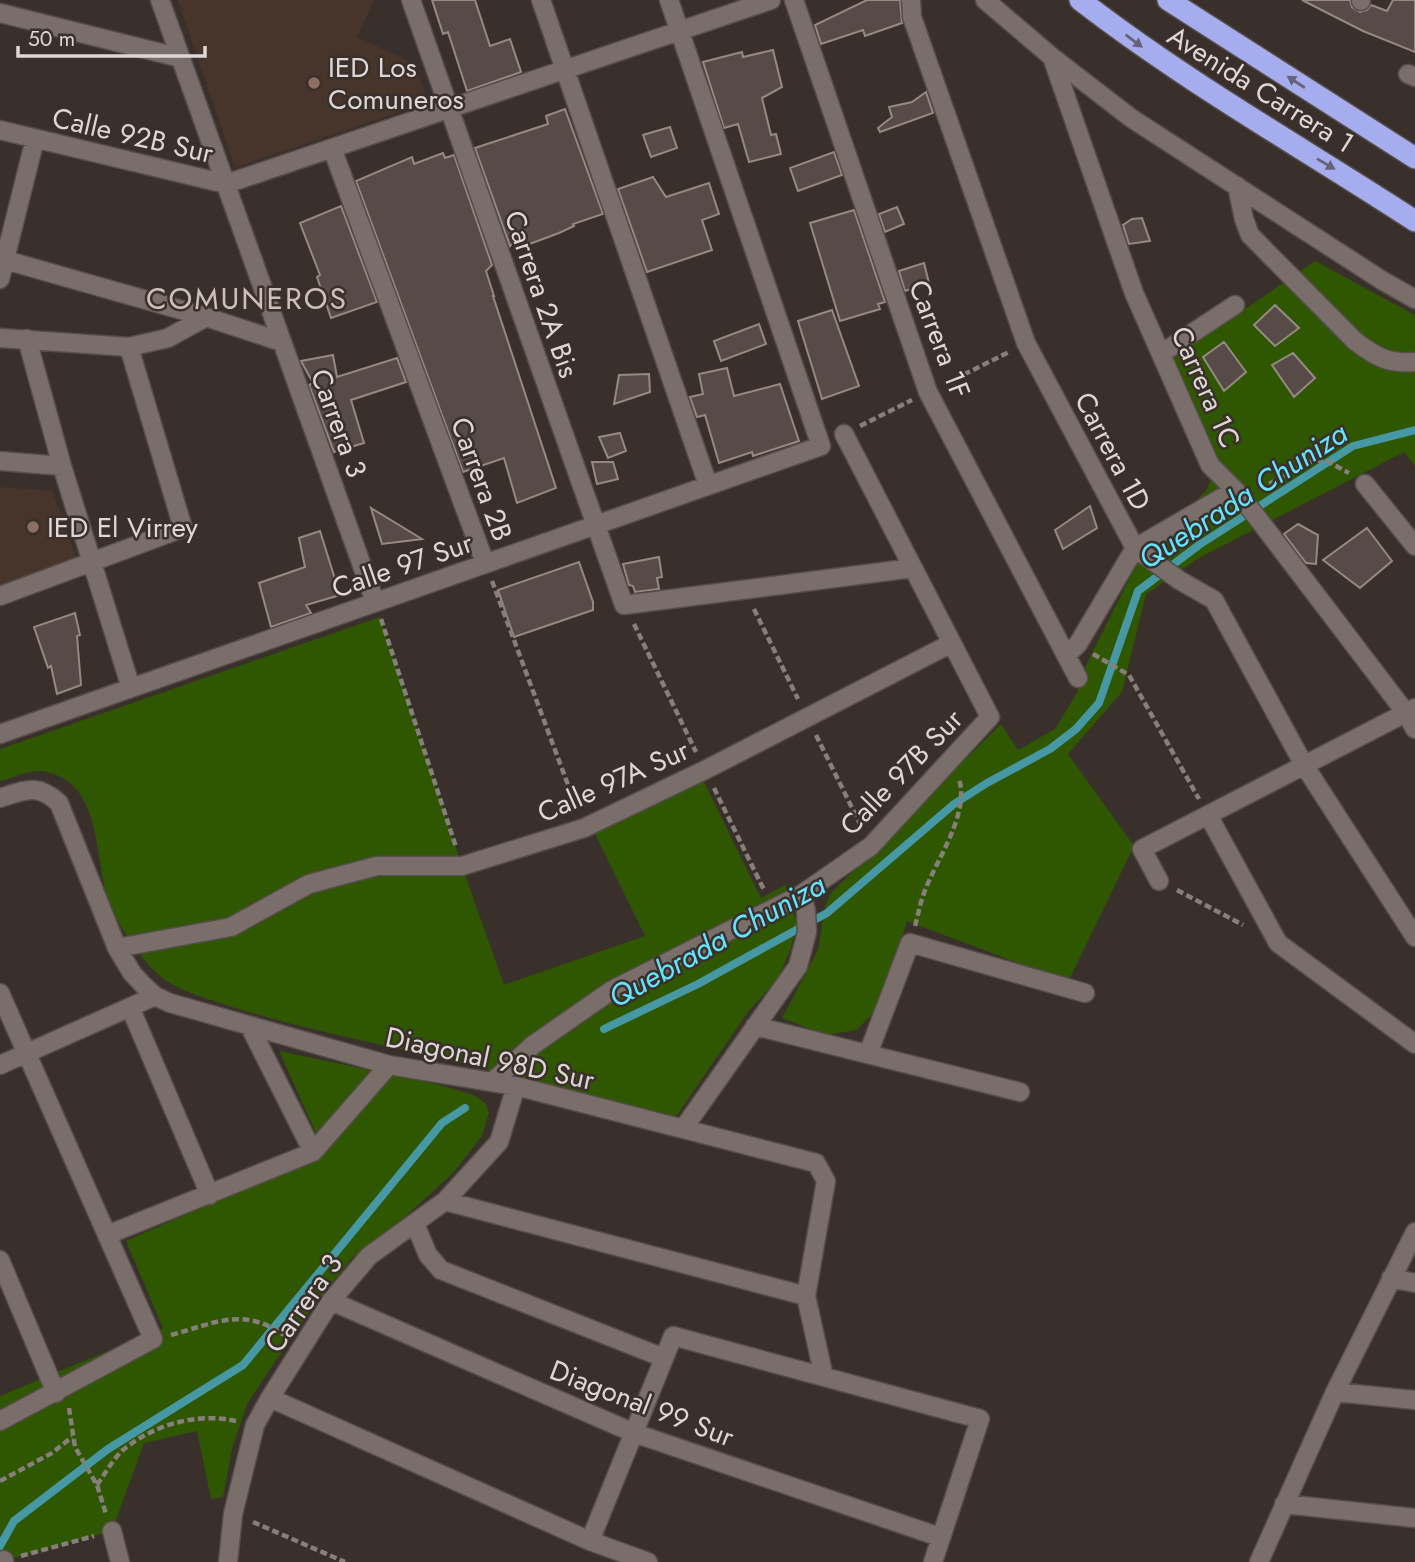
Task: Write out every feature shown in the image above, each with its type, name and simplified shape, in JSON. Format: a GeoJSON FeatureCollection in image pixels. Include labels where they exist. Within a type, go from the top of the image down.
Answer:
{"type":"FeatureCollection","features":[{"type":"Feature","properties":{"kind":"highway","name":"Avenida Carrera 1"},"geometry":{"type":"LineString","coordinates":[[1080,0],[1151,54],[1222,101],[1415,221]]}},
{"type":"Feature","properties":{"kind":"highway","name":"Avenida Carrera 1"},"geometry":{"type":"LineString","coordinates":[[1168,0],[1415,158]]}},
{"type":"Feature","properties":{"kind":"street","name":"Carrera 3"},"geometry":{"type":"LineString","coordinates":[[160,0],[375,602]]}},
{"type":"Feature","properties":{"kind":"street","name":"Carrera 2A Bis"},"geometry":{"type":"LineString","coordinates":[[411,0],[624,605],[913,568]]}},
{"type":"Feature","properties":{"kind":"street"},"geometry":{"type":"LineString","coordinates":[[541,0],[708,485]]}},
{"type":"Feature","properties":{"kind":"street"},"geometry":{"type":"LineString","coordinates":[[669,0],[680,31]]}},
{"type":"Feature","properties":{"kind":"street","name":"Calle 92B Sur"},"geometry":{"type":"LineString","coordinates":[[0,130],[226,184],[771,0]]}},
{"type":"Feature","properties":{"kind":"street","name":"Carrera 1F"},"geometry":{"type":"LineString","coordinates":[[794,0],[928,392],[1078,678]]}},
{"type":"Feature","properties":{"kind":"street","name":"Carrera 1D"},"geometry":{"type":"LineString","coordinates":[[911,0],[912,17],[1026,344],[1135,548],[1179,580],[1214,600],[1304,765],[1415,937]]}},
{"type":"Feature","properties":{"kind":"street"},"geometry":{"type":"LineString","coordinates":[[985,0],[1052,57],[1131,118],[1415,299]]}},
{"type":"Feature","properties":{"kind":"street"},"geometry":{"type":"LineString","coordinates":[[0,13],[181,58]]}},
{"type":"Feature","properties":{"kind":"street","name":"Calle 97 Sur"},"geometry":{"type":"LineString","coordinates":[[0,734],[821,446],[680,31]]}},
{"type":"Feature","properties":{"kind":"street","name":"Carrera 1C"},"geometry":{"type":"LineString","coordinates":[[1052,57],[1134,293],[1210,466],[1245,503],[1410,711],[1415,729]]}},
{"type":"Feature","properties":{"kind":"street"},"geometry":{"type":"LineString","coordinates":[[0,279],[35,138]]}},
{"type":"Feature","properties":{"kind":"street","name":"Carrera 2B"},"geometry":{"type":"LineString","coordinates":[[332,148],[485,564]]}},
{"type":"Feature","properties":{"kind":"street"},"geometry":{"type":"LineString","coordinates":[[1237,186],[1250,235],[1355,341],[1374,355],[1396,364],[1415,362]]}},
{"type":"Feature","properties":{"kind":"street"},"geometry":{"type":"LineString","coordinates":[[5,260],[206,317],[282,342]]}},
{"type":"Feature","properties":{"kind":"street"},"geometry":{"type":"LineString","coordinates":[[1162,353],[1236,305]]}},
{"type":"Feature","properties":{"kind":"street"},"geometry":{"type":"LineString","coordinates":[[0,338],[129,347],[168,338],[206,317]]}},
{"type":"Feature","properties":{"kind":"street"},"geometry":{"type":"LineString","coordinates":[[27,340],[62,466],[131,688]]}},
{"type":"Feature","properties":{"kind":"street"},"geometry":{"type":"LineString","coordinates":[[0,596],[183,528],[129,347]]}},
{"type":"Feature","properties":{"kind":"street"},"geometry":{"type":"LineString","coordinates":[[844,434],[952,643]]}},
{"type":"Feature","properties":{"kind":"street"},"geometry":{"type":"LineString","coordinates":[[0,461],[62,466]]}},
{"type":"Feature","properties":{"kind":"street"},"geometry":{"type":"LineString","coordinates":[[1364,484],[1415,546]]}},
{"type":"Feature","properties":{"kind":"street"},"geometry":{"type":"LineString","coordinates":[[1066,655],[1078,644],[1135,548],[1245,503]]}},
{"type":"Feature","properties":{"kind":"street","name":"Calle 97A Sur"},"geometry":{"type":"LineString","coordinates":[[117,948],[231,927],[309,884],[377,866],[462,866],[584,828],[705,770],[952,643]]}},
{"type":"Feature","properties":{"kind":"street","name":"Calle 97B Sur"},"geometry":{"type":"LineString","coordinates":[[492,1082],[533,1045],[612,990],[804,902],[871,846],[990,717],[952,643]]}},
{"type":"Feature","properties":{"kind":"street"},"geometry":{"type":"LineString","coordinates":[[1159,881],[1142,849],[1410,711]]}},
{"type":"Feature","properties":{"kind":"street"},"geometry":{"type":"LineString","coordinates":[[0,798],[31,789],[47,792],[59,803],[117,948],[132,973],[155,996],[0,1065]]}},
{"type":"Feature","properties":{"kind":"street"},"geometry":{"type":"LineString","coordinates":[[1208,815],[1278,943],[1415,1044]]}},
{"type":"Feature","properties":{"kind":"street"},"geometry":{"type":"LineString","coordinates":[[683,1129],[798,966],[807,933],[804,902]]}},
{"type":"Feature","properties":{"kind":"street"},"geometry":{"type":"LineString","coordinates":[[868,1054],[910,943],[1084,993]]}},
{"type":"Feature","properties":{"kind":"street"},"geometry":{"type":"LineString","coordinates":[[0,993],[153,1339],[0,1421]]}},
{"type":"Feature","properties":{"kind":"street","name":"Diagonal 98D Sur"},"geometry":{"type":"LineString","coordinates":[[155,996],[250,1027],[389,1065],[516,1086],[816,1163],[826,1181],[806,1296]]}},
{"type":"Feature","properties":{"kind":"street"},"geometry":{"type":"LineString","coordinates":[[130,1007],[210,1195]]}},
{"type":"Feature","properties":{"kind":"street"},"geometry":{"type":"LineString","coordinates":[[755,1026],[1020,1092]]}},
{"type":"Feature","properties":{"kind":"street"},"geometry":{"type":"LineString","coordinates":[[250,1027],[313,1152]]}},
{"type":"Feature","properties":{"kind":"street"},"geometry":{"type":"LineString","coordinates":[[107,1235],[313,1152],[389,1065]]}},
{"type":"Feature","properties":{"kind":"street","name":"Carrera 3"},"geometry":{"type":"LineString","coordinates":[[228,1562],[233,1514],[255,1425],[270,1398],[331,1301],[369,1256],[445,1201],[499,1142],[516,1086]]}},
{"type":"Feature","properties":{"kind":"street"},"geometry":{"type":"LineString","coordinates":[[445,1201],[806,1296],[824,1377]]}},
{"type":"Feature","properties":{"kind":"street"},"geometry":{"type":"LineString","coordinates":[[415,1224],[428,1255],[441,1269],[664,1358]]}},
{"type":"Feature","properties":{"kind":"street"},"geometry":{"type":"LineString","coordinates":[[1259,1562],[1335,1392],[1415,1232]]}},
{"type":"Feature","properties":{"kind":"street"},"geometry":{"type":"LineString","coordinates":[[0,1260],[61,1390]]}},
{"type":"Feature","properties":{"kind":"street"},"geometry":{"type":"LineString","coordinates":[[1391,1278],[1415,1283]]}},
{"type":"Feature","properties":{"kind":"street","name":"Diagonal 99 Sur"},"geometry":{"type":"LineString","coordinates":[[331,1301],[634,1433],[940,1537]]}},
{"type":"Feature","properties":{"kind":"street"},"geometry":{"type":"LineString","coordinates":[[590,1541],[673,1335],[980,1419],[933,1562]]}},
{"type":"Feature","properties":{"kind":"street"},"geometry":{"type":"LineString","coordinates":[[1335,1392],[1415,1400]]}},
{"type":"Feature","properties":{"kind":"street"},"geometry":{"type":"LineString","coordinates":[[270,1398],[590,1541],[648,1562]]}},
{"type":"Feature","properties":{"kind":"street"},"geometry":{"type":"LineString","coordinates":[[1284,1504],[1415,1518]]}},
{"type":"Feature","properties":{"kind":"street"},"geometry":{"type":"LineString","coordinates":[[112,1531],[120,1562]]}},
{"type":"Feature","properties":{"kind":"path"},"geometry":{"type":"LineString","coordinates":[[1245,503],[1309,462],[1325,460],[1344,470]]}},
{"type":"Feature","properties":{"kind":"path","name":"Carrera 2B"},"geometry":{"type":"LineString","coordinates":[[485,564],[584,828]]}},
{"type":"Feature","properties":{"kind":"path"},"geometry":{"type":"LineString","coordinates":[[375,602],[462,866]]}},
{"type":"Feature","properties":{"kind":"path"},"geometry":{"type":"LineString","coordinates":[[1098,656],[1127,673],[1208,815]]}},
{"type":"Feature","properties":{"kind":"path"},"geometry":{"type":"LineString","coordinates":[[910,943],[923,894],[958,816],[961,785]]}},
{"type":"Feature","properties":{"kind":"path"},"geometry":{"type":"LineString","coordinates":[[1159,881],[1278,943]]}},
{"type":"Feature","properties":{"kind":"path"},"geometry":{"type":"LineString","coordinates":[[153,1339],[241,1317],[259,1320],[282,1333]]}},
{"type":"Feature","properties":{"kind":"path"},"geometry":{"type":"LineString","coordinates":[[4,1561],[112,1531],[97,1485],[75,1447],[61,1390]]}},
{"type":"Feature","properties":{"kind":"path"},"geometry":{"type":"LineString","coordinates":[[97,1485],[121,1452],[143,1436],[172,1423],[201,1418],[230,1419],[255,1425]]}},
{"type":"Feature","properties":{"kind":"path"},"geometry":{"type":"LineString","coordinates":[[0,1481],[52,1453],[72,1437]]}},
{"type":"Feature","properties":{"kind":"path"},"geometry":{"type":"LineString","coordinates":[[233,1514],[345,1562]]}},
{"type":"Feature","properties":{"kind":"shaded area","name":"IED Los Comuneros"},"geometry":{"type":"Polygon","coordinates":[[[178,0],[374,0],[357,37],[415,64],[428,102],[235,168],[178,0]]]}},
{"type":"Feature","properties":{"kind":"shaded area","name":"IED El Virrey"},"geometry":{"type":"Polygon","coordinates":[[[0,487],[52,491],[78,562],[0,590],[0,487]]]}},
{"type":"Feature","properties":{"kind":"green space"},"geometry":{"type":"Polygon","coordinates":[[[1315,261],[1415,315],[1415,466],[1404,452],[1199,558],[1146,594],[1122,692],[1068,754],[1134,846],[1068,982],[907,921],[881,1006],[856,1030],[826,1035],[782,1018],[818,950],[825,907],[830,894],[1001,724],[1018,750],[1055,729],[1077,693],[1087,663],[1148,542],[1191,507],[1207,489],[1216,467],[1171,360],[1315,261]]]}},
{"type":"Feature","properties":{"kind":"green space"},"geometry":{"type":"Polygon","coordinates":[[[380,617],[504,985],[645,936],[595,834],[703,780],[761,898],[785,885],[797,923],[791,948],[779,977],[748,1012],[675,1118],[282,1021],[174,986],[151,968],[113,912],[104,884],[93,823],[76,789],[61,777],[41,771],[0,781],[0,749],[380,617]]]}},
{"type":"Feature","properties":{"kind":"green space"},"geometry":{"type":"Polygon","coordinates":[[[279,1051],[436,1084],[474,1095],[486,1104],[489,1113],[482,1136],[453,1173],[408,1214],[352,1258],[316,1303],[247,1404],[232,1449],[223,1497],[211,1499],[197,1431],[144,1443],[112,1531],[0,1562],[0,1396],[163,1328],[126,1241],[325,1153],[279,1051]]]}},
{"type":"Feature","properties":{"kind":"building"},"geometry":{"type":"Polygon","coordinates":[[[432,0],[475,0],[490,46],[510,39],[521,72],[467,91],[448,32],[443,34],[432,0]]]}},
{"type":"Feature","properties":{"kind":"building"},"geometry":{"type":"Polygon","coordinates":[[[867,0],[900,0],[902,23],[865,36],[863,30],[821,44],[815,25],[867,0]]]}},
{"type":"Feature","properties":{"kind":"building"},"geometry":{"type":"Polygon","coordinates":[[[1302,0],[1350,0],[1352,7],[1360,12],[1371,5],[1387,11],[1393,0],[1415,0],[1415,52],[1363,31],[1302,0]]]}},
{"type":"Feature","properties":{"kind":"building"},"geometry":{"type":"Polygon","coordinates":[[[773,50],[782,87],[762,98],[771,135],[776,134],[781,154],[749,162],[738,124],[724,128],[703,62],[742,52],[743,57],[773,50]]]}},
{"type":"Feature","properties":{"kind":"building"},"geometry":{"type":"Polygon","coordinates":[[[926,92],[933,113],[880,132],[878,128],[892,117],[889,107],[912,102],[926,92]]]}},
{"type":"Feature","properties":{"kind":"building"},"geometry":{"type":"Polygon","coordinates":[[[565,109],[603,214],[527,245],[522,233],[510,246],[475,148],[548,124],[546,116],[565,109]]]}},
{"type":"Feature","properties":{"kind":"building"},"geometry":{"type":"Polygon","coordinates":[[[670,127],[677,148],[651,157],[643,135],[670,127]]]}},
{"type":"Feature","properties":{"kind":"building"},"geometry":{"type":"Polygon","coordinates":[[[834,152],[842,175],[798,191],[790,168],[834,152]]]}},
{"type":"Feature","properties":{"kind":"building"},"geometry":{"type":"Polygon","coordinates":[[[443,153],[445,158],[454,155],[492,265],[486,271],[493,296],[556,488],[517,503],[504,458],[463,472],[356,181],[412,157],[414,164],[443,153]]]}},
{"type":"Feature","properties":{"kind":"building"},"geometry":{"type":"Polygon","coordinates":[[[653,177],[666,197],[709,183],[719,214],[702,220],[712,250],[647,272],[618,189],[653,177]]]}},
{"type":"Feature","properties":{"kind":"building"},"geometry":{"type":"Polygon","coordinates":[[[341,206],[377,302],[331,318],[317,277],[320,275],[300,223],[341,206]]]}},
{"type":"Feature","properties":{"kind":"building"},"geometry":{"type":"Polygon","coordinates":[[[897,207],[904,224],[885,232],[879,214],[897,207]]]}},
{"type":"Feature","properties":{"kind":"building"},"geometry":{"type":"Polygon","coordinates":[[[854,210],[885,302],[878,304],[880,309],[840,321],[810,223],[854,210]]]}},
{"type":"Feature","properties":{"kind":"building"},"geometry":{"type":"Polygon","coordinates":[[[1142,218],[1150,241],[1129,244],[1123,225],[1132,219],[1142,218]]]}},
{"type":"Feature","properties":{"kind":"building"},"geometry":{"type":"Polygon","coordinates":[[[924,263],[929,283],[905,291],[899,271],[924,263]]]}},
{"type":"Feature","properties":{"kind":"building"},"geometry":{"type":"Polygon","coordinates":[[[1275,305],[1299,328],[1275,346],[1254,325],[1275,305]]]}},
{"type":"Feature","properties":{"kind":"building"},"geometry":{"type":"Polygon","coordinates":[[[832,310],[859,386],[822,399],[798,321],[832,310]]]}},
{"type":"Feature","properties":{"kind":"building"},"geometry":{"type":"Polygon","coordinates":[[[759,324],[766,344],[721,361],[714,341],[759,324]]]}},
{"type":"Feature","properties":{"kind":"building"},"geometry":{"type":"Polygon","coordinates":[[[1224,342],[1246,372],[1224,391],[1203,357],[1224,342]]]}},
{"type":"Feature","properties":{"kind":"building"},"geometry":{"type":"Polygon","coordinates":[[[1293,353],[1315,378],[1294,397],[1272,365],[1293,353]]]}},
{"type":"Feature","properties":{"kind":"building"},"geometry":{"type":"Polygon","coordinates":[[[333,355],[337,377],[397,358],[406,382],[351,400],[364,443],[334,452],[309,385],[313,383],[301,361],[333,355]]]}},
{"type":"Feature","properties":{"kind":"building"},"geometry":{"type":"Polygon","coordinates":[[[727,368],[734,396],[780,384],[799,441],[753,456],[752,452],[719,463],[705,415],[697,417],[690,397],[703,394],[699,374],[727,368]]]}},
{"type":"Feature","properties":{"kind":"building"},"geometry":{"type":"Polygon","coordinates":[[[649,374],[650,392],[614,404],[619,375],[649,374]]]}},
{"type":"Feature","properties":{"kind":"building"},"geometry":{"type":"Polygon","coordinates":[[[620,433],[626,451],[608,458],[599,437],[620,433]]]}},
{"type":"Feature","properties":{"kind":"building"},"geometry":{"type":"Polygon","coordinates":[[[592,462],[613,462],[618,479],[597,484],[592,462]]]}},
{"type":"Feature","properties":{"kind":"building"},"geometry":{"type":"Polygon","coordinates":[[[1090,506],[1097,528],[1063,549],[1055,530],[1090,506]]]}},
{"type":"Feature","properties":{"kind":"building"},"geometry":{"type":"Polygon","coordinates":[[[371,508],[422,539],[382,544],[371,508]]]}},
{"type":"Feature","properties":{"kind":"building"},"geometry":{"type":"Polygon","coordinates":[[[1298,524],[1318,535],[1316,564],[1306,563],[1284,534],[1298,524]]]}},
{"type":"Feature","properties":{"kind":"building"},"geometry":{"type":"Polygon","coordinates":[[[1367,528],[1392,561],[1360,588],[1323,560],[1367,528]]]}},
{"type":"Feature","properties":{"kind":"building"},"geometry":{"type":"Polygon","coordinates":[[[320,531],[340,595],[306,605],[311,613],[271,627],[259,583],[305,567],[299,538],[320,531]]]}},
{"type":"Feature","properties":{"kind":"building"},"geometry":{"type":"Polygon","coordinates":[[[659,557],[662,577],[657,578],[659,589],[635,592],[633,586],[629,585],[623,564],[659,557]]]}},
{"type":"Feature","properties":{"kind":"building"},"geometry":{"type":"Polygon","coordinates":[[[579,562],[593,602],[593,610],[514,637],[498,590],[579,562]]]}},
{"type":"Feature","properties":{"kind":"building"},"geometry":{"type":"Polygon","coordinates":[[[75,613],[80,635],[77,636],[81,685],[57,694],[51,666],[48,668],[34,627],[75,613]]]}},
{"type":"Feature","properties":{"kind":"waterway","name":"Quebrada Chuniza"},"geometry":{"type":"LineString","coordinates":[[604,1029],[698,984],[827,913],[954,804],[1050,749],[1076,729],[1099,703],[1138,591],[1199,545],[1353,446],[1415,430]]}},
{"type":"Feature","properties":{"kind":"waterway","name":"Quebrada Chuniza"},"geometry":{"type":"LineString","coordinates":[[0,1546],[14,1521],[108,1449],[243,1365],[442,1123],[465,1108]]}},
{"type":"Feature","properties":{"kind":"place","name":"IED Los Comuneros"},"geometry":{"type":"Point","coordinates":[314,83]}},
{"type":"Feature","properties":{"kind":"place","name":"IED El Virrey"},"geometry":{"type":"Point","coordinates":[33,527]}},
{"type":"Feature","properties":{"kind":"district","name":"COMUNEROS"},"geometry":{"type":"Point","coordinates":[247,299]}}]}
